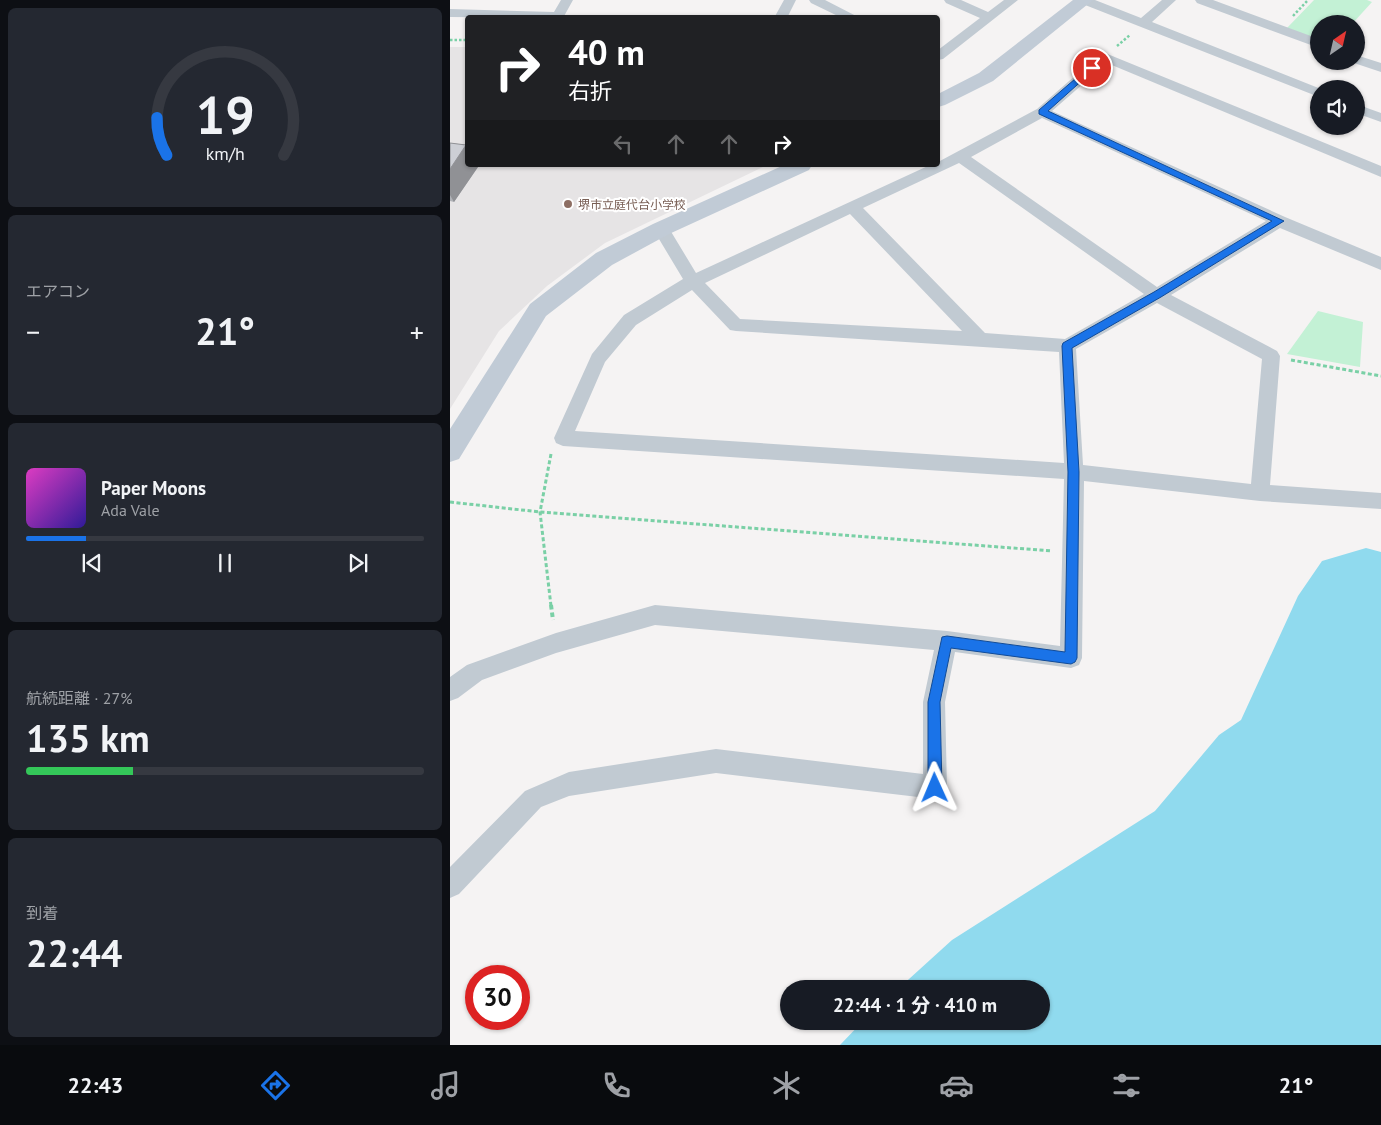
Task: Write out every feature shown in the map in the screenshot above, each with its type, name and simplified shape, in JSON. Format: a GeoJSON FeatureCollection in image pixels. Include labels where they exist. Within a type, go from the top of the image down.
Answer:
{"type":"FeatureCollection","features":[{"type":"Feature","properties":{"kind":"street"},"geometry":{"type":"LineString","coordinates":[[559,15],[568,0]]}},
{"type":"Feature","properties":{"kind":"street"},"geometry":{"type":"LineString","coordinates":[[782,15],[790,0]]}},
{"type":"Feature","properties":{"kind":"street"},"geometry":{"type":"LineString","coordinates":[[815,0],[848,15]]}},
{"type":"Feature","properties":{"kind":"street"},"geometry":{"type":"LineString","coordinates":[[950,0],[990,17]]}},
{"type":"Feature","properties":{"kind":"street"},"geometry":{"type":"LineString","coordinates":[[940,54],[1012,0]]}},
{"type":"Feature","properties":{"kind":"street"},"geometry":{"type":"LineString","coordinates":[[940,100],[986,77],[1084,0],[1310,89]]}},
{"type":"Feature","properties":{"kind":"street"},"geometry":{"type":"LineString","coordinates":[[1143,23],[1170,0]]}},
{"type":"Feature","properties":{"kind":"street"},"geometry":{"type":"LineString","coordinates":[[1201,0],[1310,41]]}},
{"type":"Feature","properties":{"kind":"street"},"geometry":{"type":"LineString","coordinates":[[450,13],[522,15]]}},
{"type":"Feature","properties":{"kind":"street"},"geometry":{"type":"LineString","coordinates":[[940,166],[1042,112],[1105,57],[1381,172]]}},
{"type":"Feature","properties":{"kind":"street"},"geometry":{"type":"LineString","coordinates":[[1365,62],[1381,68]]}},
{"type":"Feature","properties":{"kind":"street"},"geometry":{"type":"LineString","coordinates":[[1042,112],[1279,221],[1381,264]]}},
{"type":"Feature","properties":{"kind":"street"},"geometry":{"type":"LineString","coordinates":[[1365,112],[1381,118]]}},
{"type":"Feature","properties":{"kind":"street"},"geometry":{"type":"LineString","coordinates":[[960,157],[1157,295],[1271,356],[1260,493]]}},
{"type":"Feature","properties":{"kind":"street"},"geometry":{"type":"LineString","coordinates":[[450,451],[538,310],[604,259],[661,229],[798,167]]}},
{"type":"Feature","properties":{"kind":"street"},"geometry":{"type":"LineString","coordinates":[[938,167],[693,281],[630,320],[598,359],[563,438],[1074,472],[1260,493],[1381,501]]}},
{"type":"Feature","properties":{"kind":"street"},"geometry":{"type":"LineString","coordinates":[[852,206],[980,339]]}},
{"type":"Feature","properties":{"kind":"street"},"geometry":{"type":"LineString","coordinates":[[661,229],[693,281],[736,325],[1067,346],[1157,295],[1279,221]]}},
{"type":"Feature","properties":{"kind":"street"},"geometry":{"type":"LineString","coordinates":[[450,690],[475,672],[556,643],[656,615],[947,641],[1071,658],[1074,472],[1067,346]]}},
{"type":"Feature","properties":{"kind":"street"},"geometry":{"type":"LineString","coordinates":[[450,885],[533,799],[569,784],[716,761],[935,788],[934,702],[947,641]]}},
{"type":"Feature","properties":{"kind":"path"},"geometry":{"type":"LineString","coordinates":[[1105,57],[1143,23]]}},
{"type":"Feature","properties":{"kind":"path"},"geometry":{"type":"LineString","coordinates":[[450,40],[465,40]]}},
{"type":"Feature","properties":{"kind":"path"},"geometry":{"type":"LineString","coordinates":[[1271,356],[1381,376]]}},
{"type":"Feature","properties":{"kind":"path"},"geometry":{"type":"LineString","coordinates":[[556,643],[540,512],[548,458],[563,438]]}},
{"type":"Feature","properties":{"kind":"path"},"geometry":{"type":"LineString","coordinates":[[450,502],[540,512],[1072,553]]}},
{"type":"Feature","properties":{"kind":"shaded area","name":"堺市立庭代台小学校"},"geometry":{"type":"Polygon","coordinates":[[[450,47],[465,47],[465,167],[763,167],[605,243],[547,286],[499,331],[450,409],[450,47]]]}},
{"type":"Feature","properties":{"kind":"green space"},"geometry":{"type":"Polygon","coordinates":[[[1314,0],[1367,0],[1372,2],[1360,15],[1310,15],[1310,37],[1287,28],[1314,0]]]}},
{"type":"Feature","properties":{"kind":"green space"},"geometry":{"type":"Polygon","coordinates":[[[1318,311],[1363,322],[1360,367],[1287,354],[1318,311]]]}},
{"type":"Feature","properties":{"kind":"water"},"geometry":{"type":"Polygon","coordinates":[[[1366,548],[1381,552],[1381,1045],[840,1045],[854,1030],[1050,1030],[1050,980],[908,980],[952,940],[1155,811],[1219,735],[1241,720],[1298,596],[1322,561],[1366,548]]]}},
{"type":"Feature","properties":{"kind":"building"},"geometry":{"type":"Polygon","coordinates":[[[450,143],[465,145],[465,146],[450,169],[450,143]]]}},
{"type":"Feature","properties":{"kind":"place","name":"堺市立庭代台小学校"},"geometry":{"type":"Point","coordinates":[568,204]}},
{"type":"Feature","properties":{"kind":"route"},"geometry":{"type":"LineString","coordinates":[[935,788],[934,702],[947,641],[1071,658],[1074,472],[1067,346],[1157,295],[1279,221],[1042,112],[1092,68]]}}]}
